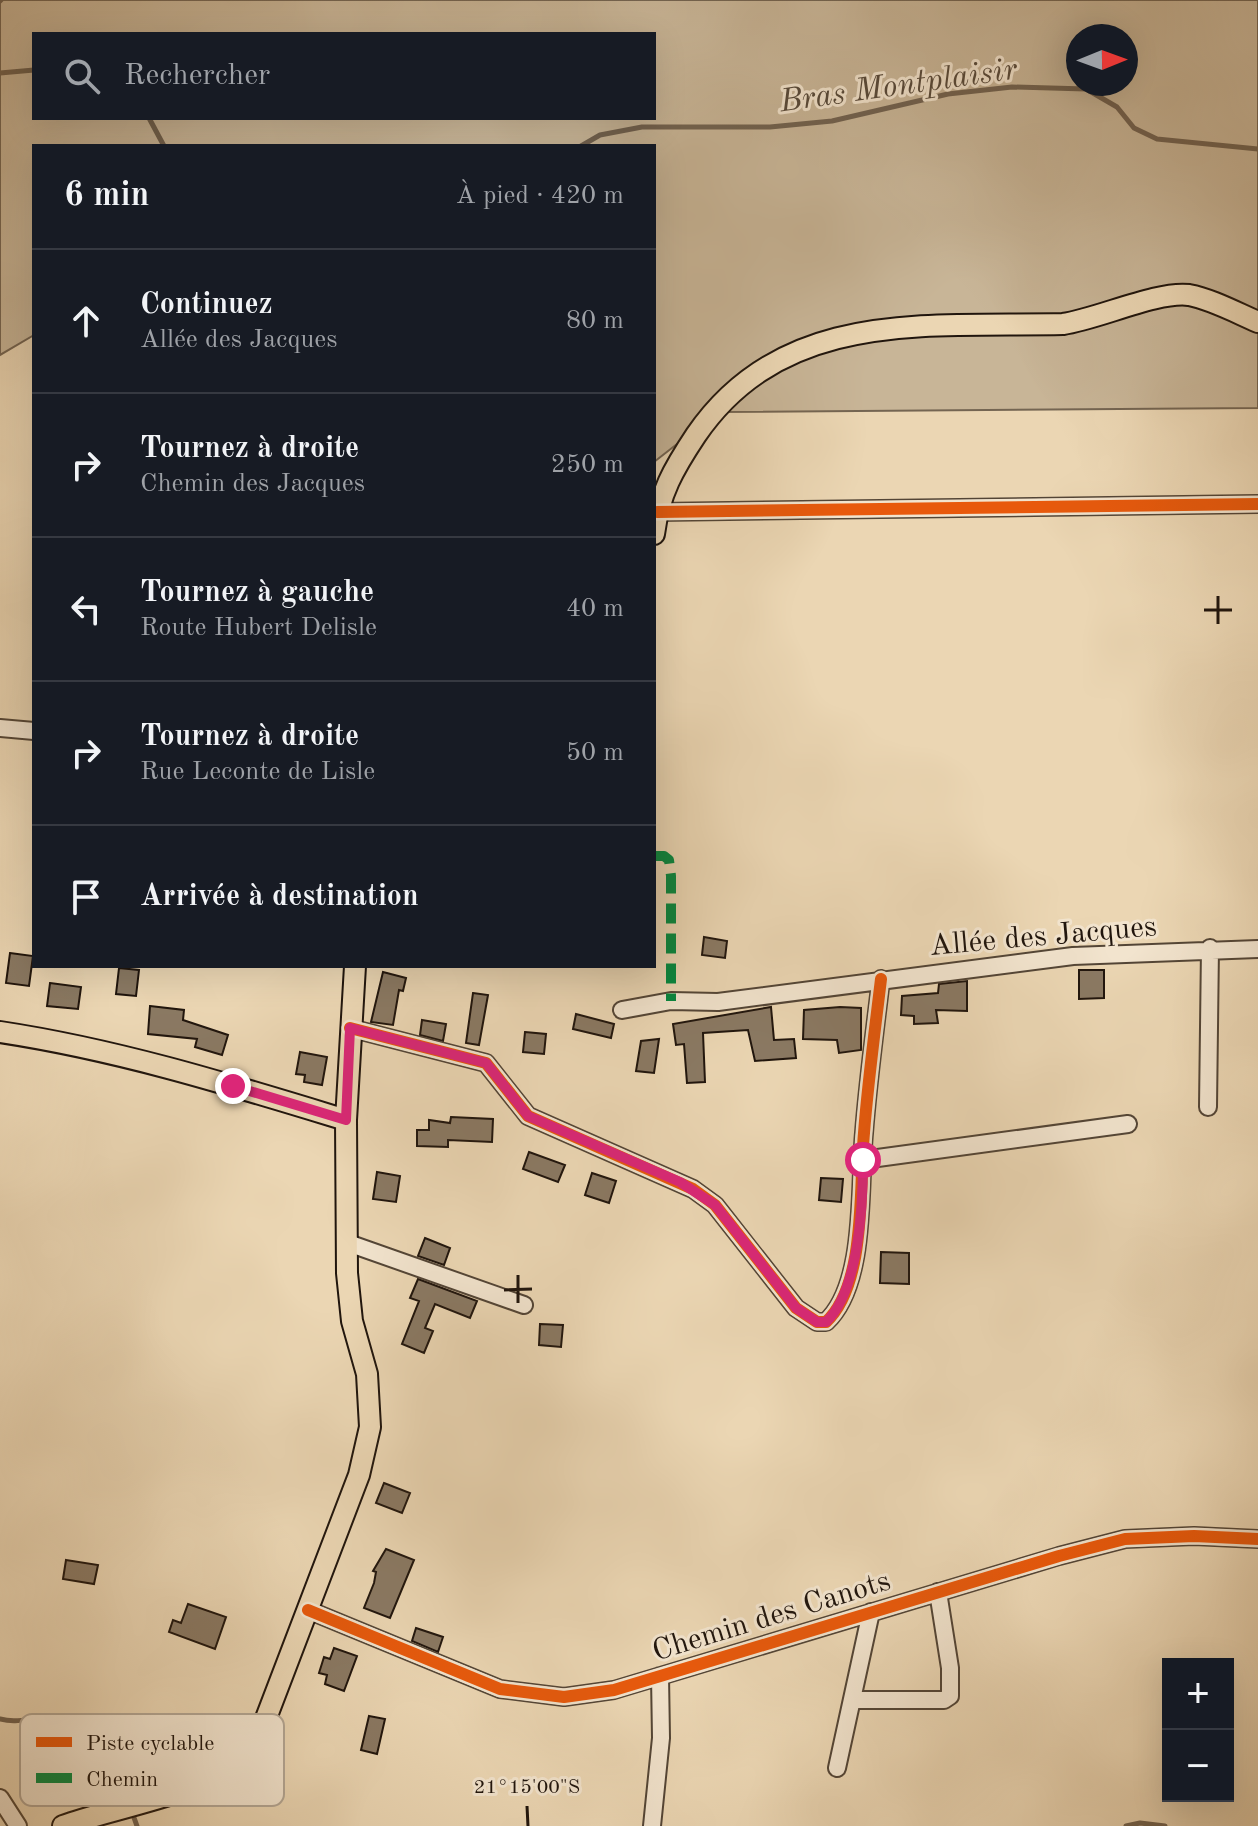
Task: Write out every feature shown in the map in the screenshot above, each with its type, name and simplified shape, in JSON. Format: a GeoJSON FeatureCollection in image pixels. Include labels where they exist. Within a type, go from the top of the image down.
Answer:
{"type":"FeatureCollection","features":[{"type":"Feature","properties":{"kind":"main road"},"geometry":{"type":"LineString","coordinates":[[656,519],[668,477],[713,410],[743,383],[814,343],[897,325],[1063,324],[1088,320],[1166,296],[1189,295],[1258,322]]}},
{"type":"Feature","properties":{"kind":"main road"},"geometry":{"type":"LineString","coordinates":[[268,1714],[359,1475],[370,1427],[367,1374],[349,1297],[346,1120],[355,968]]}},
{"type":"Feature","properties":{"kind":"main road"},"geometry":{"type":"LineString","coordinates":[[0,1032],[72,1043],[156,1063],[346,1120]]}},
{"type":"Feature","properties":{"kind":"main road"},"geometry":{"type":"LineString","coordinates":[[71,1823],[126,1806]]}},
{"type":"Feature","properties":{"kind":"street"},"geometry":{"type":"LineString","coordinates":[[657,512],[1258,504]]}},
{"type":"Feature","properties":{"kind":"street"},"geometry":{"type":"LineString","coordinates":[[0,728],[32,731]]}},
{"type":"Feature","properties":{"kind":"street"},"geometry":{"type":"LineString","coordinates":[[1208,1107],[1210,948]]}},
{"type":"Feature","properties":{"kind":"street","name":"Allée des Jacques"},"geometry":{"type":"LineString","coordinates":[[622,1010],[671,1001],[718,1002],[1073,956],[1210,948],[1258,949]]}},
{"type":"Feature","properties":{"kind":"street"},"geometry":{"type":"LineString","coordinates":[[350,1028],[486,1063],[528,1116],[693,1189],[715,1205],[796,1308],[817,1322],[826,1322],[844,1302],[863,1195],[863,1160],[881,979]]}},
{"type":"Feature","properties":{"kind":"street"},"geometry":{"type":"LineString","coordinates":[[863,1160],[1128,1124]]}},
{"type":"Feature","properties":{"kind":"street"},"geometry":{"type":"LineString","coordinates":[[348,1243],[524,1305]]}},
{"type":"Feature","properties":{"kind":"street","name":"Chemin des Canots"},"geometry":{"type":"LineString","coordinates":[[308,1610],[500,1689],[564,1697],[614,1690],[1125,1539],[1194,1536],[1258,1539]]}},
{"type":"Feature","properties":{"kind":"street"},"geometry":{"type":"LineString","coordinates":[[852,1700],[944,1700],[950,1696],[950,1668],[938,1592]]}},
{"type":"Feature","properties":{"kind":"street"},"geometry":{"type":"LineString","coordinates":[[837,1768],[871,1612]]}},
{"type":"Feature","properties":{"kind":"street"},"geometry":{"type":"LineString","coordinates":[[652,1826],[661,1738],[660,1676]]}},
{"type":"Feature","properties":{"kind":"street"},"geometry":{"type":"LineString","coordinates":[[0,1798],[18,1826]]}},
{"type":"Feature","properties":{"kind":"shaded area"},"geometry":{"type":"Polygon","coordinates":[[[0,0],[1258,0],[1258,408],[718,412],[656,460],[656,144],[32,144],[32,336],[0,355],[0,0]]]}},
{"type":"Feature","properties":{"kind":"building"},"geometry":{"type":"Polygon","coordinates":[[[704,937],[727,941],[725,958],[702,955],[704,937]]]}},
{"type":"Feature","properties":{"kind":"building"},"geometry":{"type":"Polygon","coordinates":[[[10,953],[32,956],[29,986],[6,983],[10,953]]]}},
{"type":"Feature","properties":{"kind":"building"},"geometry":{"type":"Polygon","coordinates":[[[119,968],[139,970],[136,996],[116,994],[119,968]]]}},
{"type":"Feature","properties":{"kind":"building"},"geometry":{"type":"Polygon","coordinates":[[[1079,970],[1104,970],[1104,998],[1079,999],[1079,970]]]}},
{"type":"Feature","properties":{"kind":"building"},"geometry":{"type":"Polygon","coordinates":[[[383,972],[406,978],[403,991],[399,990],[393,1025],[371,1022],[383,972]]]}},
{"type":"Feature","properties":{"kind":"building"},"geometry":{"type":"Polygon","coordinates":[[[967,981],[967,1011],[936,1010],[938,1023],[914,1024],[914,1016],[901,1015],[902,996],[938,993],[939,984],[967,981]]]}},
{"type":"Feature","properties":{"kind":"building"},"geometry":{"type":"Polygon","coordinates":[[[50,983],[81,987],[78,1009],[47,1006],[50,983]]]}},
{"type":"Feature","properties":{"kind":"building"},"geometry":{"type":"Polygon","coordinates":[[[473,993],[488,995],[479,1045],[466,1043],[473,993]]]}},
{"type":"Feature","properties":{"kind":"building"},"geometry":{"type":"Polygon","coordinates":[[[150,1006],[184,1010],[183,1020],[228,1035],[222,1055],[195,1047],[197,1039],[148,1034],[150,1006]]]}},
{"type":"Feature","properties":{"kind":"building"},"geometry":{"type":"Polygon","coordinates":[[[771,1007],[774,1040],[794,1039],[796,1058],[755,1061],[748,1030],[703,1033],[705,1082],[687,1083],[684,1044],[676,1045],[673,1024],[771,1007]]]}},
{"type":"Feature","properties":{"kind":"building"},"geometry":{"type":"Polygon","coordinates":[[[861,1008],[861,1050],[839,1053],[837,1040],[803,1039],[804,1010],[861,1008]]]}},
{"type":"Feature","properties":{"kind":"building"},"geometry":{"type":"Polygon","coordinates":[[[576,1014],[614,1024],[611,1038],[573,1029],[576,1014]]]}},
{"type":"Feature","properties":{"kind":"building"},"geometry":{"type":"Polygon","coordinates":[[[422,1020],[446,1024],[443,1041],[420,1035],[422,1020]]]}},
{"type":"Feature","properties":{"kind":"building"},"geometry":{"type":"Polygon","coordinates":[[[525,1032],[546,1034],[544,1054],[523,1052],[525,1032]]]}},
{"type":"Feature","properties":{"kind":"building"},"geometry":{"type":"Polygon","coordinates":[[[659,1039],[654,1073],[636,1071],[641,1041],[659,1039]]]}},
{"type":"Feature","properties":{"kind":"building"},"geometry":{"type":"Polygon","coordinates":[[[300,1052],[327,1057],[322,1085],[304,1082],[305,1075],[296,1074],[300,1052]]]}},
{"type":"Feature","properties":{"kind":"building"},"geometry":{"type":"Polygon","coordinates":[[[451,1117],[493,1119],[492,1142],[448,1140],[448,1147],[417,1146],[417,1130],[429,1130],[429,1120],[450,1123],[451,1117]]]}},
{"type":"Feature","properties":{"kind":"building"},"geometry":{"type":"Polygon","coordinates":[[[529,1152],[565,1165],[558,1182],[523,1169],[529,1152]]]}},
{"type":"Feature","properties":{"kind":"building"},"geometry":{"type":"Polygon","coordinates":[[[377,1172],[400,1176],[396,1202],[373,1199],[377,1172]]]}},
{"type":"Feature","properties":{"kind":"building"},"geometry":{"type":"Polygon","coordinates":[[[592,1173],[616,1181],[609,1203],[585,1195],[592,1173]]]}},
{"type":"Feature","properties":{"kind":"building"},"geometry":{"type":"Polygon","coordinates":[[[821,1178],[843,1179],[841,1202],[819,1200],[821,1178]]]}},
{"type":"Feature","properties":{"kind":"building"},"geometry":{"type":"Polygon","coordinates":[[[425,1238],[450,1248],[444,1265],[418,1256],[425,1238]]]}},
{"type":"Feature","properties":{"kind":"building"},"geometry":{"type":"Polygon","coordinates":[[[881,1252],[909,1253],[909,1284],[880,1283],[881,1252]]]}},
{"type":"Feature","properties":{"kind":"building"},"geometry":{"type":"Polygon","coordinates":[[[418,1279],[477,1301],[470,1318],[435,1304],[425,1328],[433,1331],[424,1353],[402,1344],[419,1301],[410,1298],[418,1279]]]}},
{"type":"Feature","properties":{"kind":"building"},"geometry":{"type":"Polygon","coordinates":[[[540,1324],[563,1325],[561,1347],[539,1345],[540,1324]]]}},
{"type":"Feature","properties":{"kind":"building"},"geometry":{"type":"Polygon","coordinates":[[[384,1483],[410,1493],[402,1513],[376,1503],[384,1483]]]}},
{"type":"Feature","properties":{"kind":"building"},"geometry":{"type":"Polygon","coordinates":[[[386,1549],[414,1560],[390,1618],[364,1608],[374,1583],[376,1572],[373,1571],[386,1549]]]}},
{"type":"Feature","properties":{"kind":"building"},"geometry":{"type":"Polygon","coordinates":[[[66,1560],[98,1565],[94,1584],[63,1579],[66,1560]]]}},
{"type":"Feature","properties":{"kind":"building"},"geometry":{"type":"Polygon","coordinates":[[[188,1604],[226,1617],[215,1649],[169,1632],[173,1620],[181,1623],[188,1604]]]}},
{"type":"Feature","properties":{"kind":"building"},"geometry":{"type":"Polygon","coordinates":[[[416,1628],[443,1637],[438,1652],[412,1641],[416,1628]]]}},
{"type":"Feature","properties":{"kind":"building"},"geometry":{"type":"Polygon","coordinates":[[[334,1648],[357,1656],[344,1691],[325,1684],[327,1675],[319,1673],[324,1657],[330,1659],[334,1648]]]}},
{"type":"Feature","properties":{"kind":"building"},"geometry":{"type":"Polygon","coordinates":[[[369,1716],[385,1719],[377,1754],[361,1750],[369,1716]]]}},
{"type":"Feature","properties":{"kind":"waterway","name":"Bras Montplaisir"},"geometry":{"type":"LineString","coordinates":[[0,73],[32,70]]}},
{"type":"Feature","properties":{"kind":"waterway","name":"Bras Montplaisir"},"geometry":{"type":"LineString","coordinates":[[584,144],[600,135],[642,127],[770,127],[832,121],[948,94],[1012,87],[1086,89],[1117,107],[1134,128],[1157,139],[1258,149]]}},
{"type":"Feature","properties":{"kind":"waterway","name":"Bras Montplaisir"},"geometry":{"type":"LineString","coordinates":[[150,120],[163,144]]}},
{"type":"Feature","properties":{"kind":"waterway"},"geometry":{"type":"LineString","coordinates":[[0,1719],[20,1720]]}},
{"type":"Feature","properties":{"kind":"waterway"},"geometry":{"type":"LineString","coordinates":[[132,1812],[137,1826]]}},
{"type":"Feature","properties":{"kind":"waterway"},"geometry":{"type":"LineString","coordinates":[[1126,1826],[1140,1823],[1165,1826]]}},
{"type":"Feature","properties":{"kind":"marked path"},"geometry":{"type":"LineString","coordinates":[[656,856],[669,860],[671,876],[671,1001]]}},
{"type":"Feature","properties":{"kind":"cycle path"},"geometry":{"type":"LineString","coordinates":[[657,512],[1258,504]]}},
{"type":"Feature","properties":{"kind":"cycle path"},"geometry":{"type":"LineString","coordinates":[[350,1028],[486,1063],[528,1116],[693,1189],[715,1205],[796,1308],[817,1322],[826,1322],[849,1284],[855,1259],[866,1114],[881,979]]}},
{"type":"Feature","properties":{"kind":"cycle path"},"geometry":{"type":"LineString","coordinates":[[308,1610],[500,1689],[564,1697],[614,1690],[1059,1556],[1125,1539],[1194,1536],[1258,1539]]}},
{"type":"Feature","properties":{"kind":"route"},"geometry":{"type":"LineString","coordinates":[[233,1086],[346,1120],[350,1028],[472,1057],[486,1063],[496,1073],[515,1103],[528,1116],[680,1182],[704,1196],[715,1205],[796,1308],[817,1322],[826,1322],[844,1302],[863,1195],[863,1160]]}}]}
